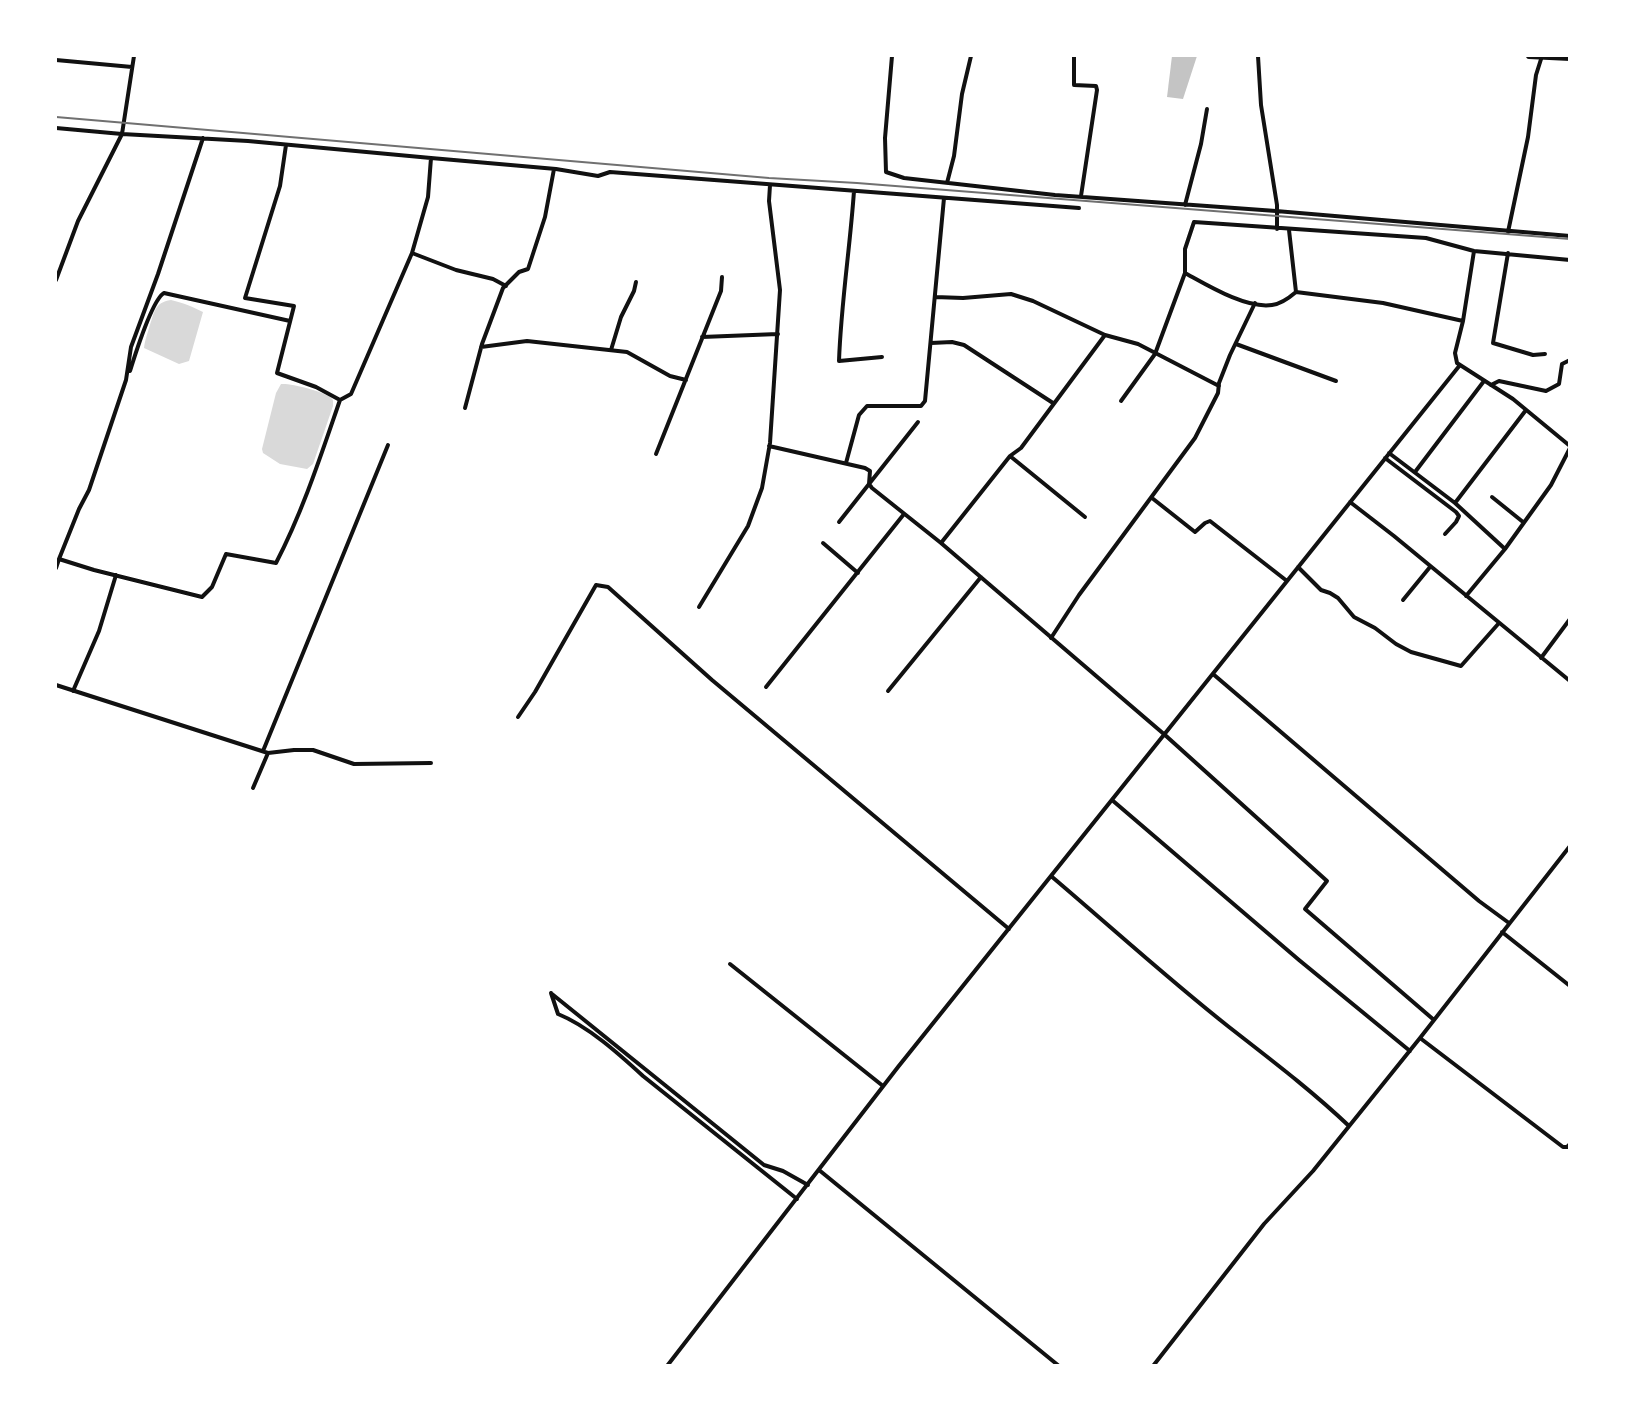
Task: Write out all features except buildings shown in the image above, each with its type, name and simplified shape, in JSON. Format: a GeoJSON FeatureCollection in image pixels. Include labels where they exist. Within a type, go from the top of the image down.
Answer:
{"type":"FeatureCollection","features":[{"type":"Feature","properties":{"kind":"highway"},"geometry":{"type":"LineString","coordinates":[[1529,56],[1569,58]]}},
{"type":"Feature","properties":{"kind":"street"},"geometry":{"type":"LineString","coordinates":[[56,280],[78,221],[122,134],[134,56]]}},
{"type":"Feature","properties":{"kind":"street"},"geometry":{"type":"LineString","coordinates":[[892,56],[885,138],[886,172],[904,178],[1081,196],[1569,236]]}},
{"type":"Feature","properties":{"kind":"street"},"geometry":{"type":"LineString","coordinates":[[947,183],[954,156],[962,94],[971,56]]}},
{"type":"Feature","properties":{"kind":"street"},"geometry":{"type":"LineString","coordinates":[[1074,56],[1074,85],[1096,86],[1097,90],[1081,196]]}},
{"type":"Feature","properties":{"kind":"street"},"geometry":{"type":"LineString","coordinates":[[1258,56],[1261,105],[1277,229]]}},
{"type":"Feature","properties":{"kind":"street"},"geometry":{"type":"LineString","coordinates":[[1508,232],[1527,136],[1536,75],[1542,56]]}},
{"type":"Feature","properties":{"kind":"street"},"geometry":{"type":"LineString","coordinates":[[56,60],[133,67]]}},
{"type":"Feature","properties":{"kind":"street"},"geometry":{"type":"LineString","coordinates":[[1185,205],[1207,109]]}},
{"type":"Feature","properties":{"kind":"street"},"geometry":{"type":"LineString","coordinates":[[56,128],[286,145],[554,169],[598,176],[610,172],[1079,208]]}},
{"type":"Feature","properties":{"kind":"street"},"geometry":{"type":"LineString","coordinates":[[126,380],[131,347],[203,138]]}},
{"type":"Feature","properties":{"kind":"street"},"geometry":{"type":"LineString","coordinates":[[286,145],[280,186],[245,298],[294,306],[277,373],[316,387],[340,400]]}},
{"type":"Feature","properties":{"kind":"street"},"geometry":{"type":"LineString","coordinates":[[58,561],[202,597],[212,587],[226,554],[276,563],[294,526],[340,400],[351,394],[412,253],[428,197],[431,158]]}},
{"type":"Feature","properties":{"kind":"street"},"geometry":{"type":"LineString","coordinates":[[465,408],[482,347],[503,288],[519,272],[528,269],[545,217],[548,190],[554,169]]}},
{"type":"Feature","properties":{"kind":"street"},"geometry":{"type":"LineString","coordinates":[[699,607],[748,526],[762,488],[769,446],[780,290],[769,201],[770,185]]}},
{"type":"Feature","properties":{"kind":"street"},"geometry":{"type":"LineString","coordinates":[[854,191],[850,246],[840,317],[839,361],[882,357]]}},
{"type":"Feature","properties":{"kind":"street"},"geometry":{"type":"LineString","coordinates":[[846,463],[859,415],[867,406],[921,406],[925,401],[944,197]]}},
{"type":"Feature","properties":{"kind":"street"},"geometry":{"type":"LineString","coordinates":[[1121,401],[1155,354],[1185,273],[1185,249],[1194,222],[1426,238],[1474,251],[1569,260]]}},
{"type":"Feature","properties":{"kind":"street"},"geometry":{"type":"LineString","coordinates":[[1288,230],[1296,292]]}},
{"type":"Feature","properties":{"kind":"street"},"geometry":{"type":"LineString","coordinates":[[1466,596],[1505,549],[1551,485],[1569,447],[1526,410],[1457,363],[1455,352],[1463,321],[1474,251]]}},
{"type":"Feature","properties":{"kind":"street"},"geometry":{"type":"LineString","coordinates":[[412,253],[456,270],[493,279],[506,286]]}},
{"type":"Feature","properties":{"kind":"street"},"geometry":{"type":"LineString","coordinates":[[1508,253],[1493,343],[1533,355],[1545,354]]}},
{"type":"Feature","properties":{"kind":"street"},"geometry":{"type":"LineString","coordinates":[[1185,273],[1247,302],[1271,306],[1283,302],[1296,292],[1383,303],[1463,321]]}},
{"type":"Feature","properties":{"kind":"street"},"geometry":{"type":"LineString","coordinates":[[656,454],[722,291],[722,277]]}},
{"type":"Feature","properties":{"kind":"street"},"geometry":{"type":"LineString","coordinates":[[611,350],[621,316],[634,291],[636,282]]}},
{"type":"Feature","properties":{"kind":"street"},"geometry":{"type":"LineString","coordinates":[[56,568],[79,509],[89,490],[126,380],[159,296],[164,293],[290,321]]}},
{"type":"Feature","properties":{"kind":"street"},"geometry":{"type":"LineString","coordinates":[[935,297],[963,298],[1011,294],[1033,301],[1105,335],[1138,345],[1219,386]]}},
{"type":"Feature","properties":{"kind":"street"},"geometry":{"type":"LineString","coordinates":[[1051,638],[1079,595],[1195,438],[1218,393],[1236,344],[1256,303]]}},
{"type":"Feature","properties":{"kind":"street"},"geometry":{"type":"LineString","coordinates":[[702,338],[778,334]]}},
{"type":"Feature","properties":{"kind":"street"},"geometry":{"type":"LineString","coordinates":[[941,543],[1010,456],[1021,448],[1105,335]]}},
{"type":"Feature","properties":{"kind":"street"},"geometry":{"type":"LineString","coordinates":[[482,347],[527,341],[627,352],[670,376],[686,380]]}},
{"type":"Feature","properties":{"kind":"street"},"geometry":{"type":"LineString","coordinates":[[931,343],[952,342],[964,345],[1053,403]]}},
{"type":"Feature","properties":{"kind":"street"},"geometry":{"type":"LineString","coordinates":[[1236,344],[1336,381]]}},
{"type":"Feature","properties":{"kind":"street"},"geometry":{"type":"LineString","coordinates":[[1491,385],[1499,381],[1546,391],[1558,384],[1562,364],[1569,360]]}},
{"type":"Feature","properties":{"kind":"street"},"geometry":{"type":"LineString","coordinates":[[667,1365],[883,1086],[1460,365]]}},
{"type":"Feature","properties":{"kind":"street"},"geometry":{"type":"LineString","coordinates":[[1415,472],[1484,381]]}},
{"type":"Feature","properties":{"kind":"street"},"geometry":{"type":"LineString","coordinates":[[1455,503],[1526,410]]}},
{"type":"Feature","properties":{"kind":"street"},"geometry":{"type":"LineString","coordinates":[[839,522],[918,422]]}},
{"type":"Feature","properties":{"kind":"street"},"geometry":{"type":"LineString","coordinates":[[253,788],[265,752],[388,445]]}},
{"type":"Feature","properties":{"kind":"street"},"geometry":{"type":"LineString","coordinates":[[769,446],[846,463],[870,471],[869,484]]}},
{"type":"Feature","properties":{"kind":"street"},"geometry":{"type":"LineString","coordinates":[[1389,453],[1455,503],[1505,549]]}},
{"type":"Feature","properties":{"kind":"street"},"geometry":{"type":"LineString","coordinates":[[1010,456],[1085,517]]}},
{"type":"Feature","properties":{"kind":"street"},"geometry":{"type":"LineString","coordinates":[[1385,458],[1456,512],[1459,516],[1445,534]]}},
{"type":"Feature","properties":{"kind":"street"},"geometry":{"type":"LineString","coordinates":[[869,484],[1165,735],[1327,881],[1305,909],[1434,1020]]}},
{"type":"Feature","properties":{"kind":"street"},"geometry":{"type":"LineString","coordinates":[[1492,497],[1523,522]]}},
{"type":"Feature","properties":{"kind":"street"},"geometry":{"type":"LineString","coordinates":[[1152,498],[1195,532],[1210,521],[1287,581]]}},
{"type":"Feature","properties":{"kind":"street"},"geometry":{"type":"LineString","coordinates":[[1350,502],[1569,681]]}},
{"type":"Feature","properties":{"kind":"street"},"geometry":{"type":"LineString","coordinates":[[766,687],[904,514]]}},
{"type":"Feature","properties":{"kind":"street"},"geometry":{"type":"LineString","coordinates":[[823,543],[858,573]]}},
{"type":"Feature","properties":{"kind":"street"},"geometry":{"type":"LineString","coordinates":[[1298,567],[1321,590],[1330,592],[1338,598],[1354,617],[1411,652],[1461,666],[1499,624]]}},
{"type":"Feature","properties":{"kind":"street"},"geometry":{"type":"LineString","coordinates":[[1403,600],[1430,567]]}},
{"type":"Feature","properties":{"kind":"street"},"geometry":{"type":"LineString","coordinates":[[73,691],[99,631],[116,575]]}},
{"type":"Feature","properties":{"kind":"street"},"geometry":{"type":"LineString","coordinates":[[888,691],[981,577]]}},
{"type":"Feature","properties":{"kind":"street"},"geometry":{"type":"LineString","coordinates":[[518,717],[535,692],[596,585],[608,586],[712,680],[1009,929]]}},
{"type":"Feature","properties":{"kind":"street"},"geometry":{"type":"LineString","coordinates":[[1541,658],[1569,619]]}},
{"type":"Feature","properties":{"kind":"street"},"geometry":{"type":"LineString","coordinates":[[1213,674],[1479,901],[1509,923]]}},
{"type":"Feature","properties":{"kind":"street"},"geometry":{"type":"LineString","coordinates":[[56,685],[265,752],[313,750],[354,764],[431,763]]}},
{"type":"Feature","properties":{"kind":"street"},"geometry":{"type":"LineString","coordinates":[[1112,800],[1299,960],[1410,1051]]}},
{"type":"Feature","properties":{"kind":"street"},"geometry":{"type":"LineString","coordinates":[[1153,1365],[1264,1224],[1312,1171],[1410,1051],[1569,846]]}},
{"type":"Feature","properties":{"kind":"street"},"geometry":{"type":"LineString","coordinates":[[1051,876],[1229,1027],[1261,1050],[1328,1106],[1349,1126]]}},
{"type":"Feature","properties":{"kind":"street"},"geometry":{"type":"LineString","coordinates":[[1502,932],[1569,986]]}},
{"type":"Feature","properties":{"kind":"street"},"geometry":{"type":"LineString","coordinates":[[730,964],[883,1086]]}},
{"type":"Feature","properties":{"kind":"street"},"geometry":{"type":"LineString","coordinates":[[797,1199],[627,1061],[572,1019],[558,1014],[552,993],[764,1165],[783,1171],[808,1185]]}},
{"type":"Feature","properties":{"kind":"street"},"geometry":{"type":"LineString","coordinates":[[1420,1038],[1563,1147],[1569,1144]]}},
{"type":"Feature","properties":{"kind":"street"},"geometry":{"type":"LineString","coordinates":[[819,1170],[1059,1365]]}},
{"type":"Feature","properties":{"kind":"shaded area"},"geometry":{"type":"Polygon","coordinates":[[[171,300],[203,312],[189,361],[179,364],[144,348],[152,318],[158,306],[171,300]]]}},
{"type":"Feature","properties":{"kind":"shaded area"},"geometry":{"type":"Polygon","coordinates":[[[281,384],[314,390],[333,401],[313,464],[307,469],[280,464],[263,453],[262,449],[276,393],[281,384]]]}},
{"type":"Feature","properties":{"kind":"railway"},"geometry":{"type":"LineString","coordinates":[[56,117],[769,178],[1570,239]]}}]}
